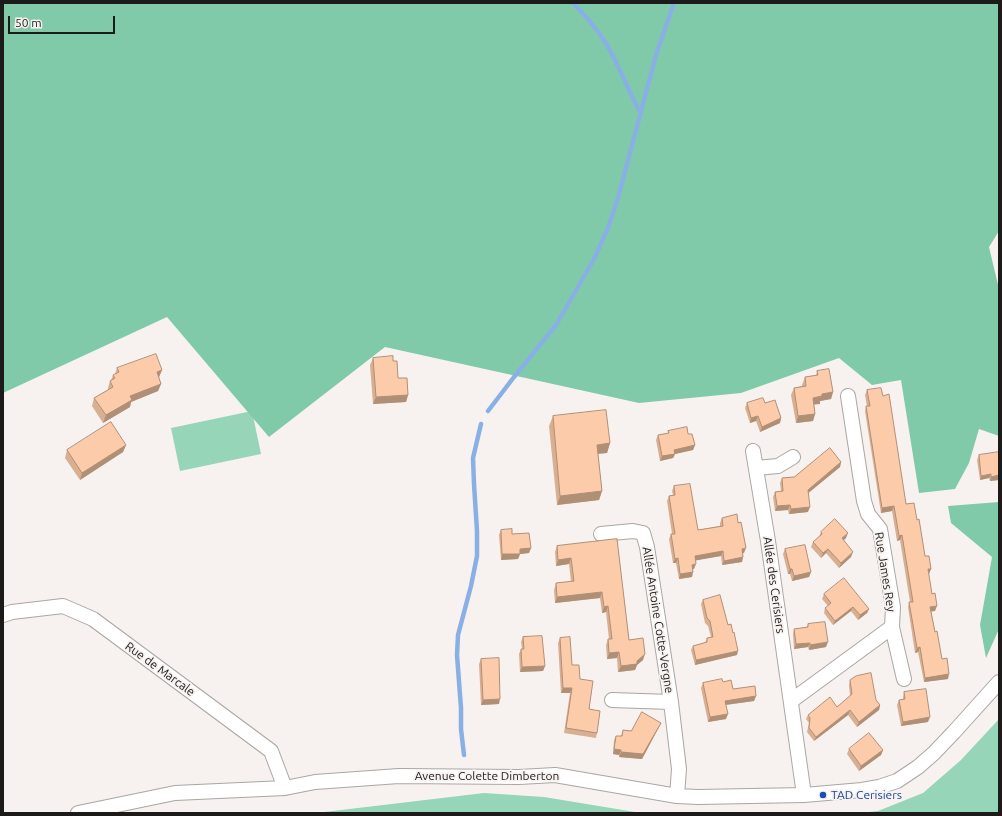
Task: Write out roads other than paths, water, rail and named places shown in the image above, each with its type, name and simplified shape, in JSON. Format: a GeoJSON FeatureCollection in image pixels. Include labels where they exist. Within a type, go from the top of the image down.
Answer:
{"type":"FeatureCollection","features":[{"type":"Feature","properties":{"kind":"street","name":"Rue James Rey"},"geometry":{"type":"LineString","coordinates":[[848,396],[864,501],[868,514],[880,529],[893,607],[892,627],[904,679]]}},
{"type":"Feature","properties":{"kind":"street","name":"Allée des Cerisiers"},"geometry":{"type":"LineString","coordinates":[[753,451],[804,795]]}},
{"type":"Feature","properties":{"kind":"street"},"geometry":{"type":"LineString","coordinates":[[756,468],[778,466],[793,457]]}},
{"type":"Feature","properties":{"kind":"street","name":"Allée Antoine Cotte-Vergne"},"geometry":{"type":"LineString","coordinates":[[601,534],[633,531],[643,533],[647,547],[671,702],[679,769],[677,796]]}},
{"type":"Feature","properties":{"kind":"street","name":"Rue de Marcale"},"geometry":{"type":"LineString","coordinates":[[3,615],[12,612],[63,606],[93,619],[271,751],[285,788]]}},
{"type":"Feature","properties":{"kind":"street"},"geometry":{"type":"LineString","coordinates":[[791,701],[892,627]]}},
{"type":"Feature","properties":{"kind":"street","name":"Avenue Colette Dimberton"},"geometry":{"type":"LineString","coordinates":[[78,813],[175,793],[285,788],[315,782],[400,776],[519,777],[555,775],[677,796],[698,797],[804,795],[862,790],[879,787],[897,781],[918,767],[934,753],[999,682]]}},
{"type":"Feature","properties":{"kind":"street","name":"Allée Antoine Cotte-Vergne"},"geometry":{"type":"LineString","coordinates":[[612,700],[671,702]]}},
{"type":"Feature","properties":{"kind":"waterway"},"geometry":{"type":"LineString","coordinates":[[573,3],[605,42],[615,59],[640,112]]}},
{"type":"Feature","properties":{"kind":"waterway"},"geometry":{"type":"LineString","coordinates":[[488,411],[556,325],[594,259],[608,228],[618,198],[656,55],[674,3]]}},
{"type":"Feature","properties":{"kind":"waterway"},"geometry":{"type":"LineString","coordinates":[[464,755],[457,655],[458,635],[477,556],[473,458],[481,424]]}},
{"type":"Feature","properties":{"kind":"place","name":"TAD Cerisiers"},"geometry":{"type":"Point","coordinates":[823,795]}}]}
